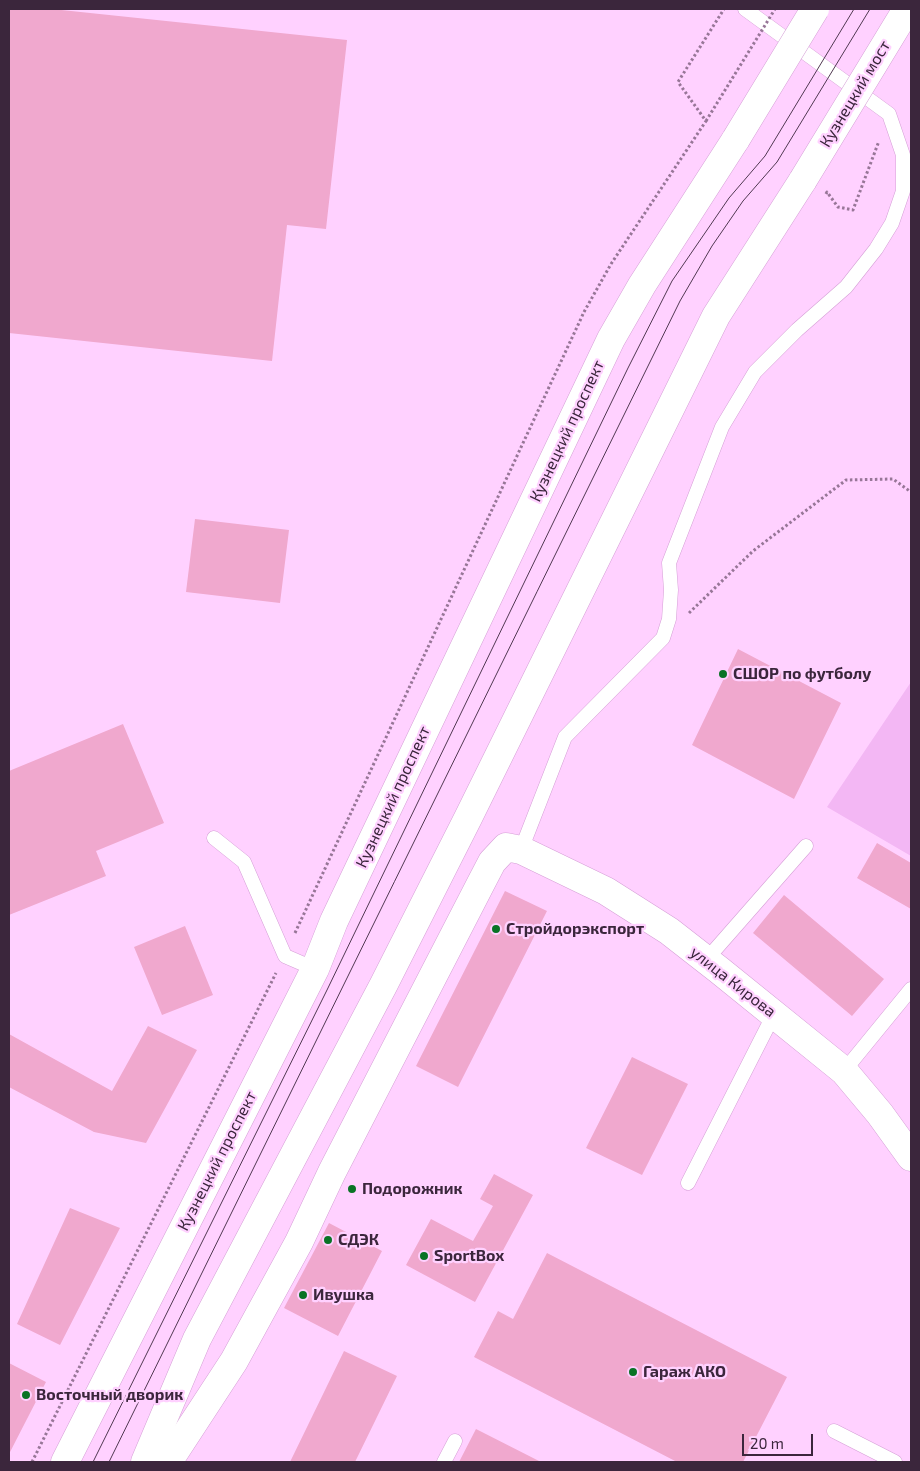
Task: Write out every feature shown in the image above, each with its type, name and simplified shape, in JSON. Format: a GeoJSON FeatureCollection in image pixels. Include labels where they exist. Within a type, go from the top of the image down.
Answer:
{"type":"FeatureCollection","features":[{"type":"Feature","properties":{"kind":"main road","name":"Кузнецкий проспект"},"geometry":{"type":"LineString","coordinates":[[65,1462],[314,969],[334,921],[611,338],[642,285],[736,139],[815,9]]}},
{"type":"Feature","properties":{"kind":"main road","name":"Кузнецкий мост"},"geometry":{"type":"LineString","coordinates":[[145,1462],[197,1339],[402,949],[716,316],[803,180],[907,9]]}},
{"type":"Feature","properties":{"kind":"main road"},"geometry":{"type":"LineString","coordinates":[[168,1462],[234,1361],[299,1242],[332,1172],[492,862],[506,847],[521,850]]}},
{"type":"Feature","properties":{"kind":"main road","name":"улица Кирова"},"geometry":{"type":"LineString","coordinates":[[521,850],[606,891],[668,931],[706,960],[844,1071],[880,1114],[911,1156]]}},
{"type":"Feature","properties":{"kind":"lane"},"geometry":{"type":"LineString","coordinates":[[521,850],[565,737],[663,638],[669,619],[671,590],[669,563],[722,427],[755,372],[797,330],[846,287],[876,249],[892,223],[903,191],[903,155],[889,114],[745,9]]}},
{"type":"Feature","properties":{"kind":"lane"},"geometry":{"type":"LineString","coordinates":[[214,838],[244,862],[285,956],[314,969]]}},
{"type":"Feature","properties":{"kind":"lane"},"geometry":{"type":"LineString","coordinates":[[706,960],[806,846]]}},
{"type":"Feature","properties":{"kind":"lane"},"geometry":{"type":"LineString","coordinates":[[844,1071],[911,989]]}},
{"type":"Feature","properties":{"kind":"lane"},"geometry":{"type":"LineString","coordinates":[[688,1183],[774,1014]]}},
{"type":"Feature","properties":{"kind":"lane"},"geometry":{"type":"LineString","coordinates":[[834,1431],[895,1462]]}},
{"type":"Feature","properties":{"kind":"lane"},"geometry":{"type":"LineString","coordinates":[[444,1462],[455,1441]]}},
{"type":"Feature","properties":{"kind":"path"},"geometry":{"type":"LineString","coordinates":[[706,121],[678,82],[724,9]]}},
{"type":"Feature","properties":{"kind":"path"},"geometry":{"type":"LineString","coordinates":[[32,1462],[285,956],[584,312],[611,264],[706,121],[775,9]]}},
{"type":"Feature","properties":{"kind":"path"},"geometry":{"type":"LineString","coordinates":[[827,192],[838,207],[853,210],[889,114]]}},
{"type":"Feature","properties":{"kind":"path"},"geometry":{"type":"LineString","coordinates":[[663,638],[753,551],[846,480],[893,479],[911,492]]}},
{"type":"Feature","properties":{"kind":"shaded area"},"geometry":{"type":"Polygon","coordinates":[[[911,682],[911,856],[827,807],[911,682]]]}},
{"type":"Feature","properties":{"kind":"building"},"geometry":{"type":"Polygon","coordinates":[[[9,9],[52,9],[347,40],[326,229],[287,225],[272,361],[9,333],[9,9]]]}},
{"type":"Feature","properties":{"kind":"building"},"geometry":{"type":"Polygon","coordinates":[[[195,519],[289,530],[280,603],[186,592],[195,519]]]}},
{"type":"Feature","properties":{"kind":"building"},"geometry":{"type":"Polygon","coordinates":[[[738,649],[841,703],[794,799],[692,745],[738,649]]]}},
{"type":"Feature","properties":{"kind":"building"},"geometry":{"type":"Polygon","coordinates":[[[123,724],[164,823],[96,851],[106,876],[9,915],[9,771],[123,724]]]}},
{"type":"Feature","properties":{"kind":"building"},"geometry":{"type":"Polygon","coordinates":[[[877,843],[911,863],[911,909],[857,878],[877,843]]]}},
{"type":"Feature","properties":{"kind":"building"},"geometry":{"type":"Polygon","coordinates":[[[505,891],[547,911],[458,1087],[416,1066],[505,891]]]}},
{"type":"Feature","properties":{"kind":"building"},"geometry":{"type":"Polygon","coordinates":[[[784,895],[884,979],[852,1016],[753,933],[784,895]]]}},
{"type":"Feature","properties":{"kind":"building"},"geometry":{"type":"Polygon","coordinates":[[[185,926],[213,995],[162,1015],[134,947],[185,926]]]}},
{"type":"Feature","properties":{"kind":"building"},"geometry":{"type":"Polygon","coordinates":[[[148,1026],[197,1050],[146,1143],[94,1132],[9,1087],[9,1034],[112,1091],[148,1026]]]}},
{"type":"Feature","properties":{"kind":"building"},"geometry":{"type":"Polygon","coordinates":[[[632,1057],[688,1084],[642,1175],[586,1148],[632,1057]]]}},
{"type":"Feature","properties":{"kind":"building"},"geometry":{"type":"Polygon","coordinates":[[[494,1174],[533,1195],[475,1302],[406,1265],[431,1219],[473,1241],[493,1206],[480,1199],[494,1174]]]}},
{"type":"Feature","properties":{"kind":"building"},"geometry":{"type":"Polygon","coordinates":[[[70,1208],[120,1228],[60,1345],[17,1324],[70,1208]]]}},
{"type":"Feature","properties":{"kind":"building"},"geometry":{"type":"Polygon","coordinates":[[[329,1223],[382,1251],[338,1336],[284,1308],[329,1223]]]}},
{"type":"Feature","properties":{"kind":"building"},"geometry":{"type":"Polygon","coordinates":[[[547,1253],[787,1377],[743,1462],[677,1462],[474,1357],[498,1311],[513,1319],[547,1253]]]}},
{"type":"Feature","properties":{"kind":"building"},"geometry":{"type":"Polygon","coordinates":[[[344,1351],[397,1376],[355,1462],[290,1462],[344,1351]]]}},
{"type":"Feature","properties":{"kind":"building"},"geometry":{"type":"Polygon","coordinates":[[[9,1363],[46,1382],[9,1454],[9,1363]]]}},
{"type":"Feature","properties":{"kind":"building"},"geometry":{"type":"Polygon","coordinates":[[[476,1429],[541,1462],[459,1462],[476,1429]]]}},
{"type":"Feature","properties":{"kind":"tram line"},"geometry":{"type":"LineString","coordinates":[[93,1462],[327,990],[672,281],[729,198],[765,156],[854,9]]}},
{"type":"Feature","properties":{"kind":"tram line"},"geometry":{"type":"LineString","coordinates":[[109,1462],[680,301],[712,246],[743,201],[777,162],[870,9]]}},
{"type":"Feature","properties":{"kind":"place","name":"СШОР по футболу"},"geometry":{"type":"Point","coordinates":[723,674]}},
{"type":"Feature","properties":{"kind":"place","name":"Стройдорэкспорт"},"geometry":{"type":"Point","coordinates":[496,929]}},
{"type":"Feature","properties":{"kind":"place","name":"Подорожник"},"geometry":{"type":"Point","coordinates":[352,1189]}},
{"type":"Feature","properties":{"kind":"place","name":"СДЭК"},"geometry":{"type":"Point","coordinates":[328,1240]}},
{"type":"Feature","properties":{"kind":"place","name":"SportBox"},"geometry":{"type":"Point","coordinates":[424,1256]}},
{"type":"Feature","properties":{"kind":"place","name":"Ивушка"},"geometry":{"type":"Point","coordinates":[303,1295]}},
{"type":"Feature","properties":{"kind":"place","name":"Гараж АКО"},"geometry":{"type":"Point","coordinates":[633,1372]}},
{"type":"Feature","properties":{"kind":"place","name":"Восточный дворик"},"geometry":{"type":"Point","coordinates":[26,1395]}}]}
